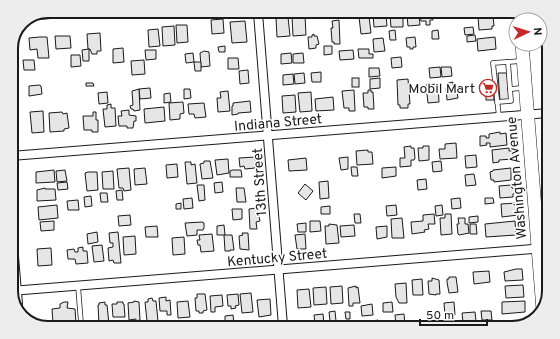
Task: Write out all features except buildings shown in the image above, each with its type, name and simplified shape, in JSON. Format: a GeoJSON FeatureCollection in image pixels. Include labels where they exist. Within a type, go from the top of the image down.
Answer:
{"type":"FeatureCollection","features":[{"type":"Feature","properties":{"kind":"main road","name":"Washington Avenue"},"geometry":{"type":"LineString","coordinates":[[522,52],[527,115],[542,249]]}},
{"type":"Feature","properties":{"kind":"street","name":"13th Street"},"geometry":{"type":"LineString","coordinates":[[258,18],[283,321]]}},
{"type":"Feature","properties":{"kind":"street","name":"Indiana Street"},"geometry":{"type":"LineString","coordinates":[[18,155],[542,114]]}},
{"type":"Feature","properties":{"kind":"street","name":"Kentucky Street"},"geometry":{"type":"LineString","coordinates":[[18,291],[542,249]]}},
{"type":"Feature","properties":{"kind":"lane"},"geometry":{"type":"LineString","coordinates":[[499,117],[493,63],[523,61]]}},
{"type":"Feature","properties":{"kind":"lane"},"geometry":{"type":"LineString","coordinates":[[497,102],[511,101],[508,62]]}},
{"type":"Feature","properties":{"kind":"lane"},"geometry":{"type":"LineString","coordinates":[[510,89],[525,88]]}},
{"type":"Feature","properties":{"kind":"lane"},"geometry":{"type":"LineString","coordinates":[[78,285],[81,321]]}},
{"type":"Feature","properties":{"kind":"place","name":"Mobil Mart"},"geometry":{"type":"Point","coordinates":[488,88]}}]}
